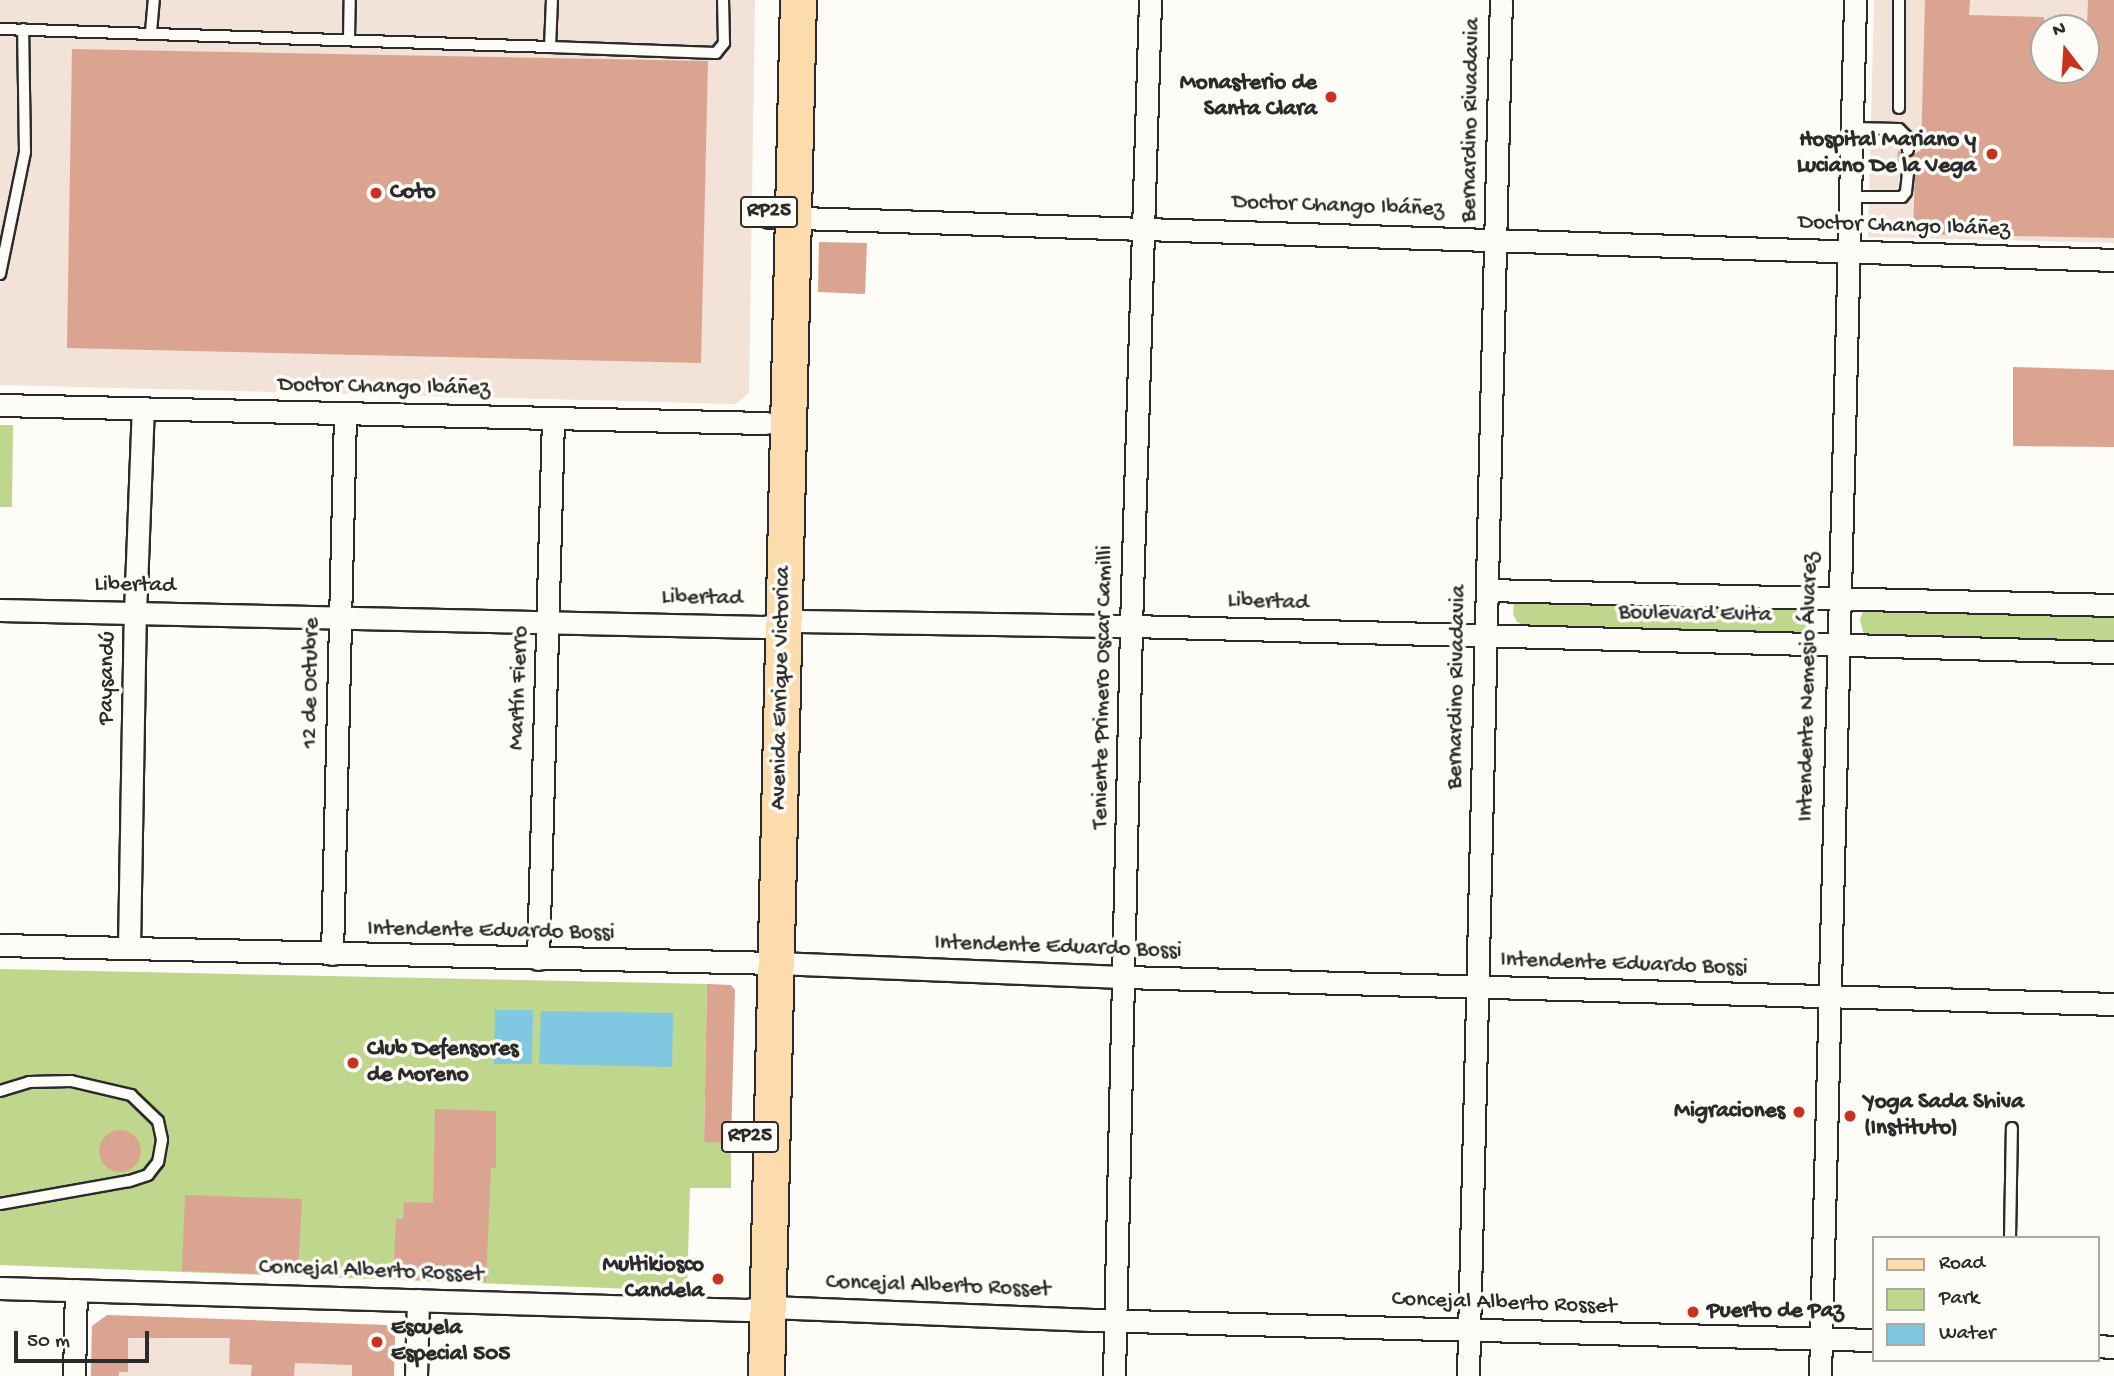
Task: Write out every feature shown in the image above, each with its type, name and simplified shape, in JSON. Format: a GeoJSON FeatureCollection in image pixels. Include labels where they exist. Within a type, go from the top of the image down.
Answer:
{"type":"FeatureCollection","features":[{"type":"Feature","properties":{"kind":"main road","name":"Avenida Enrique Victorica"},"geometry":{"type":"LineString","coordinates":[[766,1376],[757,1308],[780,217],[775,0]]}},
{"type":"Feature","properties":{"kind":"main road","name":"Avenida Enrique Victorica"},"geometry":{"type":"LineString","coordinates":[[773,625],[766,423],[798,0]]}},
{"type":"Feature","properties":{"kind":"main road","name":"Avenida Enrique Victorica"},"geometry":{"type":"LineString","coordinates":[[744,1376],[757,1308]]}},
{"type":"Feature","properties":{"kind":"street","name":"Teniente Primero Oscar Camilli"},"geometry":{"type":"LineString","coordinates":[[1114,1376],[1130,626],[1150,0]]}},
{"type":"Feature","properties":{"kind":"street","name":"Bernardino Rivadavia"},"geometry":{"type":"LineString","coordinates":[[1468,1376],[1501,0]]}},
{"type":"Feature","properties":{"kind":"street","name":"Intendente Nemesio Álvarez"},"geometry":{"type":"LineString","coordinates":[[1820,1376],[1837,597],[1855,0]]}},
{"type":"Feature","properties":{"kind":"street","name":"Doctor Chango Ibáñez"},"geometry":{"type":"LineString","coordinates":[[780,217],[2114,260]]}},
{"type":"Feature","properties":{"kind":"street","name":"Doctor Chango Ibáñez"},"geometry":{"type":"LineString","coordinates":[[0,405],[766,423]]}},
{"type":"Feature","properties":{"kind":"street","name":"Paysandú"},"geometry":{"type":"LineString","coordinates":[[129,948],[135,612],[144,408]]}},
{"type":"Feature","properties":{"kind":"street","name":"12 de Octubre"},"geometry":{"type":"LineString","coordinates":[[332,954],[345,414]]}},
{"type":"Feature","properties":{"kind":"street","name":"Martín Fierro"},"geometry":{"type":"LineString","coordinates":[[538,959],[553,419]]}},
{"type":"Feature","properties":{"kind":"street","name":"Boulevard Evita"},"geometry":{"type":"LineString","coordinates":[[1487,590],[2114,604]]}},
{"type":"Feature","properties":{"kind":"street","name":"Libertad"},"geometry":{"type":"LineString","coordinates":[[0,610],[548,622],[1130,626],[1486,636]]}},
{"type":"Feature","properties":{"kind":"street","name":"Boulevard Evita"},"geometry":{"type":"LineString","coordinates":[[1486,636],[2114,652]]}},
{"type":"Feature","properties":{"kind":"street","name":"Intendente Eduardo Bossi"},"geometry":{"type":"LineString","coordinates":[[0,945],[764,964],[1124,977],[2114,1004]]}},
{"type":"Feature","properties":{"kind":"street","name":"Concejal Alberto Rosset"},"geometry":{"type":"LineString","coordinates":[[0,1288],[1872,1340]]}},
{"type":"Feature","properties":{"kind":"street"},"geometry":{"type":"LineString","coordinates":[[74,1376],[76,1290]]}},
{"type":"Feature","properties":{"kind":"street"},"geometry":{"type":"LineString","coordinates":[[415,1376],[418,1300]]}},
{"type":"Feature","properties":{"kind":"lane"},"geometry":{"type":"LineString","coordinates":[[152,32],[154,0]]}},
{"type":"Feature","properties":{"kind":"lane"},"geometry":{"type":"LineString","coordinates":[[349,39],[350,0]]}},
{"type":"Feature","properties":{"kind":"lane"},"geometry":{"type":"LineString","coordinates":[[550,47],[552,0]]}},
{"type":"Feature","properties":{"kind":"lane"},"geometry":{"type":"LineString","coordinates":[[0,29],[716,53],[724,43],[723,0]]}},
{"type":"Feature","properties":{"kind":"lane"},"geometry":{"type":"LineString","coordinates":[[1899,0],[1899,108]]}},
{"type":"Feature","properties":{"kind":"lane"},"geometry":{"type":"LineString","coordinates":[[0,274],[25,152],[23,29]]}},
{"type":"Feature","properties":{"kind":"lane"},"geometry":{"type":"LineString","coordinates":[[1851,128],[1899,129],[1907,137],[1908,150]]}},
{"type":"Feature","properties":{"kind":"lane"},"geometry":{"type":"LineString","coordinates":[[1848,197],[1902,197],[1906,192],[1908,173]]}},
{"type":"Feature","properties":{"kind":"lane"},"geometry":{"type":"LineString","coordinates":[[0,1091],[29,1082],[71,1082],[131,1095],[158,1121],[163,1140],[158,1162],[148,1175],[129,1181],[0,1204]]}},
{"type":"Feature","properties":{"kind":"lane"},"geometry":{"type":"LineString","coordinates":[[2010,1236],[2012,1128]]}},
{"type":"Feature","properties":{"kind":"shaded area","name":"Coto"},"geometry":{"type":"Polygon","coordinates":[[[0,0],[755,0],[749,393],[736,404],[0,385],[0,0]]]}},
{"type":"Feature","properties":{"kind":"shaded area","name":"Hospital Mariano y Luciano De la Vega"},"geometry":{"type":"Polygon","coordinates":[[[1874,0],[2114,0],[2114,243],[1868,237],[1874,0]]]}},
{"type":"Feature","properties":{"kind":"shaded area"},"geometry":{"type":"Polygon","coordinates":[[[107,1315],[386,1325],[395,1336],[394,1376],[90,1376],[92,1326],[107,1315]]]}},
{"type":"Feature","properties":{"kind":"green space"},"geometry":{"type":"Polygon","coordinates":[[[0,425],[13,425],[12,507],[0,507],[0,425]]]}},
{"type":"Feature","properties":{"kind":"green space"},"geometry":{"type":"Polygon","coordinates":[[[1521,598],[1806,605],[1813,621],[1809,630],[1801,636],[1527,627],[1517,622],[1513,614],[1514,602],[1521,598]]]}},
{"type":"Feature","properties":{"kind":"green space"},"geometry":{"type":"Polygon","coordinates":[[[1870,607],[2114,613],[2114,645],[1873,639],[1863,632],[1860,620],[1863,611],[1870,607]]]}},
{"type":"Feature","properties":{"kind":"green space","name":"Club Defensores de Moreno"},"geometry":{"type":"Polygon","coordinates":[[[0,969],[707,984],[704,1141],[731,1143],[731,1188],[690,1188],[687,1291],[0,1265],[0,969]]]}},
{"type":"Feature","properties":{"kind":"water"},"geometry":{"type":"Polygon","coordinates":[[[495,1010],[533,1010],[532,1064],[494,1064],[495,1010]]]}},
{"type":"Feature","properties":{"kind":"water"},"geometry":{"type":"Polygon","coordinates":[[[541,1011],[673,1013],[672,1067],[539,1064],[541,1011]]]}},
{"type":"Feature","properties":{"kind":"building","name":"Hospital Mariano y Luciano De la Vega"},"geometry":{"type":"Polygon","coordinates":[[[1925,0],[1970,0],[1969,15],[2030,17],[2030,84],[2100,84],[2100,14],[2087,14],[2088,0],[2114,0],[2114,238],[1913,234],[1915,170],[1908,165],[1897,173],[1898,150],[1908,158],[1921,150],[1925,0]]]}},
{"type":"Feature","properties":{"kind":"building","name":"Coto"},"geometry":{"type":"Polygon","coordinates":[[[72,49],[708,61],[701,363],[67,348],[72,49]]]}},
{"type":"Feature","properties":{"kind":"building"},"geometry":{"type":"Polygon","coordinates":[[[819,242],[867,243],[865,294],[818,292],[819,242]]]}},
{"type":"Feature","properties":{"kind":"building"},"geometry":{"type":"Polygon","coordinates":[[[2013,367],[2114,370],[2114,447],[2013,446],[2013,367]]]}},
{"type":"Feature","properties":{"kind":"building"},"geometry":{"type":"Polygon","coordinates":[[[707,984],[731,985],[735,990],[731,1143],[704,1142],[707,984]]]}},
{"type":"Feature","properties":{"kind":"building"},"geometry":{"type":"Polygon","coordinates":[[[435,1109],[496,1111],[496,1168],[491,1168],[486,1282],[393,1279],[396,1219],[403,1219],[404,1202],[433,1203],[435,1109]]]}},
{"type":"Feature","properties":{"kind":"building"},"geometry":{"type":"Polygon","coordinates":[[[120,1130],[135,1136],[141,1151],[135,1166],[120,1172],[105,1166],[99,1151],[105,1136],[120,1130]]]}},
{"type":"Feature","properties":{"kind":"building"},"geometry":{"type":"Polygon","coordinates":[[[185,1195],[302,1199],[298,1275],[182,1271],[185,1195]]]}},
{"type":"Feature","properties":{"kind":"building"},"geometry":{"type":"Polygon","coordinates":[[[107,1315],[386,1325],[395,1336],[394,1376],[352,1376],[352,1365],[295,1363],[294,1376],[251,1376],[252,1365],[229,1364],[230,1338],[128,1338],[128,1372],[119,1372],[119,1376],[91,1376],[92,1326],[107,1315]]]}},
{"type":"Feature","properties":{"kind":"place","name":"Monasterio de Santa Clara"},"geometry":{"type":"Point","coordinates":[1331,97]}},
{"type":"Feature","properties":{"kind":"place","name":"Hospital Mariano y Luciano De la Vega"},"geometry":{"type":"Point","coordinates":[1992,154]}},
{"type":"Feature","properties":{"kind":"place","name":"Coto"},"geometry":{"type":"Point","coordinates":[376,193]}},
{"type":"Feature","properties":{"kind":"place","name":"Club Defensores de Moreno"},"geometry":{"type":"Point","coordinates":[353,1063]}},
{"type":"Feature","properties":{"kind":"place","name":"Migraciones"},"geometry":{"type":"Point","coordinates":[1799,1112]}},
{"type":"Feature","properties":{"kind":"place","name":"Yoga Sada Shiva (Instituto)"},"geometry":{"type":"Point","coordinates":[1850,1116]}},
{"type":"Feature","properties":{"kind":"place","name":"Multikiosco Candela"},"geometry":{"type":"Point","coordinates":[718,1279]}},
{"type":"Feature","properties":{"kind":"place","name":"Puerto de Paz"},"geometry":{"type":"Point","coordinates":[1693,1312]}},
{"type":"Feature","properties":{"kind":"place","name":"Escuela Especial 505"},"geometry":{"type":"Point","coordinates":[377,1342]}}]}
